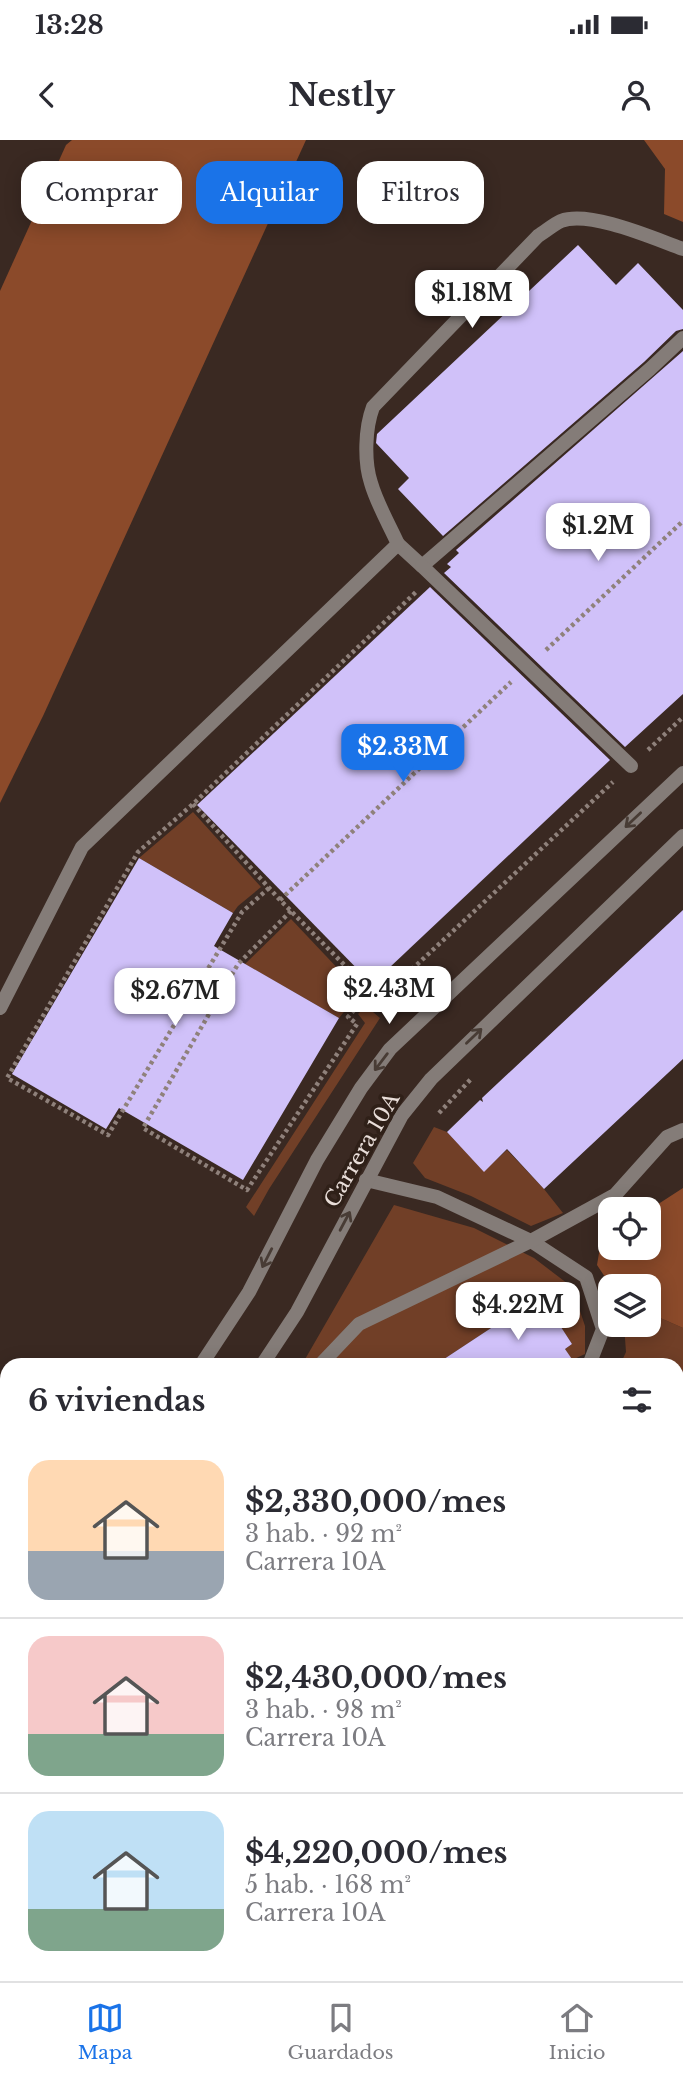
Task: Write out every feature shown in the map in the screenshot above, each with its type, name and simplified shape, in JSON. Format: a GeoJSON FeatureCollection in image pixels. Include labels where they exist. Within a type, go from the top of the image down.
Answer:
{"type":"FeatureCollection","features":[{"type":"Feature","properties":{"kind":"street"},"geometry":{"type":"LineString","coordinates":[[631,766],[398,544],[370,482],[368,420],[373,407],[538,236],[562,220],[608,222],[683,249]]}},
{"type":"Feature","properties":{"kind":"street"},"geometry":{"type":"LineString","coordinates":[[427,572],[683,338]]}},
{"type":"Feature","properties":{"kind":"street"},"geometry":{"type":"LineString","coordinates":[[0,1008],[82,847],[398,544]]}},
{"type":"Feature","properties":{"kind":"street"},"geometry":{"type":"LineString","coordinates":[[206,1358],[249,1292],[317,1160],[361,1088],[390,1049],[683,773]]}},
{"type":"Feature","properties":{"kind":"street","name":"Carrera 10A"},"geometry":{"type":"LineString","coordinates":[[267,1358],[297,1312],[402,1115],[431,1079],[683,836]]}},
{"type":"Feature","properties":{"kind":"street"},"geometry":{"type":"LineString","coordinates":[[327,1358],[359,1324],[531,1241],[615,1195],[683,1116]]}},
{"type":"Feature","properties":{"kind":"street"},"geometry":{"type":"LineString","coordinates":[[667,1136],[683,1130]]}},
{"type":"Feature","properties":{"kind":"street"},"geometry":{"type":"LineString","coordinates":[[366,1180],[437,1198],[531,1241],[586,1277],[603,1329],[592,1358]]}},
{"type":"Feature","properties":{"kind":"path"},"geometry":{"type":"LineString","coordinates":[[280,900],[683,521]]}},
{"type":"Feature","properties":{"kind":"path"},"geometry":{"type":"LineString","coordinates":[[269,888],[242,912],[108,1135],[7,1077],[138,852],[193,804],[427,572]]}},
{"type":"Feature","properties":{"kind":"path"},"geometry":{"type":"LineString","coordinates":[[193,804],[280,900],[379,1000],[683,717]]}},
{"type":"Feature","properties":{"kind":"path"},"geometry":{"type":"LineString","coordinates":[[291,911],[239,964],[144,1129],[247,1190],[357,1024],[348,1017],[370,992]]}},
{"type":"Feature","properties":{"kind":"path"},"geometry":{"type":"LineString","coordinates":[[438,1114],[476,1074]]}},
{"type":"Feature","properties":{"kind":"shaded area"},"geometry":{"type":"Polygon","coordinates":[[[72,140],[306,140],[296,161],[196,161],[196,224],[268,224],[43,716],[0,803],[0,291],[30,224],[182,224],[182,161],[59,161],[66,145],[72,140]]]}},
{"type":"Feature","properties":{"kind":"shaded area"},"geometry":{"type":"Polygon","coordinates":[[[644,140],[683,140],[683,222],[664,214],[665,169],[644,140]]]}},
{"type":"Feature","properties":{"kind":"shaded area"},"geometry":{"type":"Polygon","coordinates":[[[193,812],[261,887],[233,913],[139,858],[193,812]]]}},
{"type":"Feature","properties":{"kind":"shaded area"},"geometry":{"type":"Polygon","coordinates":[[[291,919],[360,992],[339,1018],[245,964],[291,919]]]}},
{"type":"Feature","properties":{"kind":"shaded area"},"geometry":{"type":"Polygon","coordinates":[[[366,1006],[380,1018],[254,1216],[246,1207],[365,1023],[358,1014],[366,1006]]]}},
{"type":"Feature","properties":{"kind":"shaded area"},"geometry":{"type":"Polygon","coordinates":[[[434,1127],[447,1132],[484,1171],[507,1150],[563,1213],[531,1226],[471,1196],[425,1178],[413,1163],[434,1127]]]}},
{"type":"Feature","properties":{"kind":"shaded area"},"geometry":{"type":"Polygon","coordinates":[[[683,1188],[683,1328],[661,1318],[661,1274],[603,1274],[597,1265],[598,1259],[661,1260],[661,1202],[683,1188]]]}},
{"type":"Feature","properties":{"kind":"shaded area"},"geometry":{"type":"Polygon","coordinates":[[[394,1205],[474,1228],[534,1258],[572,1287],[585,1326],[585,1354],[571,1358],[565,1349],[572,1344],[548,1308],[540,1313],[532,1301],[446,1358],[306,1358],[394,1205]]]}},
{"type":"Feature","properties":{"kind":"shaded area"},"geometry":{"type":"Polygon","coordinates":[[[661,1318],[683,1328],[683,1358],[623,1358],[626,1352],[625,1337],[661,1337],[661,1318]]]}},
{"type":"Feature","properties":{"kind":"building"},"geometry":{"type":"Polygon","coordinates":[[[578,245],[616,285],[638,263],[683,310],[683,329],[676,331],[644,362],[443,536],[398,489],[409,478],[376,443],[377,434],[578,245]]]}},
{"type":"Feature","properties":{"kind":"building"},"geometry":{"type":"Polygon","coordinates":[[[683,351],[683,694],[625,747],[444,573],[451,567],[447,564],[459,553],[456,550],[683,351]]]}},
{"type":"Feature","properties":{"kind":"building"},"geometry":{"type":"Polygon","coordinates":[[[430,587],[610,760],[372,984],[197,805],[430,587]]]}},
{"type":"Feature","properties":{"kind":"building"},"geometry":{"type":"Polygon","coordinates":[[[139,858],[233,913],[214,946],[339,1018],[243,1180],[119,1108],[106,1129],[12,1074],[139,858]]]}},
{"type":"Feature","properties":{"kind":"building"},"geometry":{"type":"Polygon","coordinates":[[[683,910],[683,1059],[544,1189],[507,1149],[484,1172],[447,1132],[480,1100],[483,1102],[482,1098],[683,910]]]}},
{"type":"Feature","properties":{"kind":"building"},"geometry":{"type":"Polygon","coordinates":[[[532,1301],[540,1313],[548,1307],[572,1344],[565,1349],[571,1358],[446,1358],[532,1301]]]}}]}
